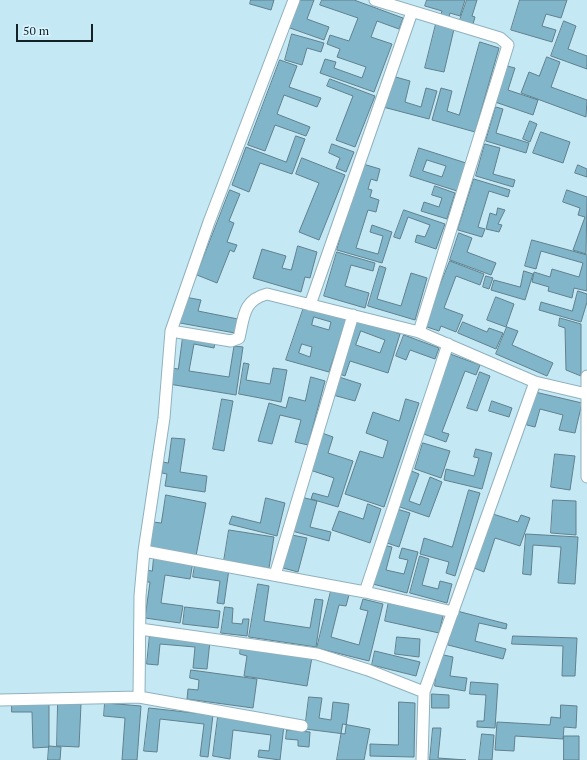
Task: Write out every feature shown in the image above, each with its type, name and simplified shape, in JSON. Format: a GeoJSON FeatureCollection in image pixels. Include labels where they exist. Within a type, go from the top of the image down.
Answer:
{"type":"FeatureCollection","features":[{"type":"Feature","properties":{"kind":"street"},"geometry":{"type":"LineString","coordinates":[[139,697],[140,596],[144,551],[164,418],[171,331],[209,222],[294,0]]}},
{"type":"Feature","properties":{"kind":"street"},"geometry":{"type":"LineString","coordinates":[[375,0],[500,38],[508,44],[419,332]]}},
{"type":"Feature","properties":{"kind":"street"},"geometry":{"type":"LineString","coordinates":[[310,304],[412,12]]}},
{"type":"Feature","properties":{"kind":"street"},"geometry":{"type":"LineString","coordinates":[[171,331],[231,341],[239,338],[247,305],[258,296],[267,294],[419,332],[535,382],[586,394]]}},
{"type":"Feature","properties":{"kind":"street"},"geometry":{"type":"LineString","coordinates":[[275,575],[353,315]]}},
{"type":"Feature","properties":{"kind":"street"},"geometry":{"type":"LineString","coordinates":[[365,592],[448,344]]}},
{"type":"Feature","properties":{"kind":"street"},"geometry":{"type":"LineString","coordinates":[[587,376],[587,477]]}},
{"type":"Feature","properties":{"kind":"street"},"geometry":{"type":"LineString","coordinates":[[422,760],[424,692],[535,382]]}},
{"type":"Feature","properties":{"kind":"street"},"geometry":{"type":"LineString","coordinates":[[144,551],[365,592],[453,612]]}},
{"type":"Feature","properties":{"kind":"street"},"geometry":{"type":"LineString","coordinates":[[140,629],[317,654],[368,670],[424,692]]}},
{"type":"Feature","properties":{"kind":"street"},"geometry":{"type":"LineString","coordinates":[[0,700],[139,697],[302,726]]}},
{"type":"Feature","properties":{"kind":"building"},"geometry":{"type":"Polygon","coordinates":[[[251,0],[274,0],[271,10],[250,4],[251,0]]]}},
{"type":"Feature","properties":{"kind":"building"},"geometry":{"type":"Polygon","coordinates":[[[300,0],[314,0],[307,19],[329,27],[324,40],[290,28],[300,0]]]}},
{"type":"Feature","properties":{"kind":"building"},"geometry":{"type":"Polygon","coordinates":[[[322,0],[354,0],[403,18],[399,29],[377,21],[371,37],[392,44],[374,92],[320,73],[325,59],[336,62],[334,68],[362,78],[366,67],[337,57],[340,49],[327,44],[330,35],[349,41],[358,18],[320,5],[322,0]]]}},
{"type":"Feature","properties":{"kind":"building"},"geometry":{"type":"Polygon","coordinates":[[[427,0],[465,0],[460,16],[450,13],[449,17],[441,14],[442,11],[425,6],[427,0]]]}},
{"type":"Feature","properties":{"kind":"building"},"geometry":{"type":"Polygon","coordinates":[[[467,0],[477,0],[472,16],[475,17],[473,24],[460,20],[467,0]]]}},
{"type":"Feature","properties":{"kind":"building"},"geometry":{"type":"Polygon","coordinates":[[[520,0],[567,0],[561,18],[546,14],[542,26],[556,30],[552,42],[511,30],[520,0]]]}},
{"type":"Feature","properties":{"kind":"building"},"geometry":{"type":"Polygon","coordinates":[[[564,21],[576,26],[568,49],[587,56],[587,69],[551,56],[564,21]]]}},
{"type":"Feature","properties":{"kind":"building"},"geometry":{"type":"Polygon","coordinates":[[[436,24],[454,29],[444,72],[425,68],[436,24]]]}},
{"type":"Feature","properties":{"kind":"building"},"geometry":{"type":"Polygon","coordinates":[[[292,34],[324,43],[321,52],[307,48],[302,65],[285,60],[292,34]]]}},
{"type":"Feature","properties":{"kind":"building"},"geometry":{"type":"Polygon","coordinates":[[[480,42],[499,48],[475,132],[432,120],[441,88],[452,91],[447,111],[459,115],[480,42]]]}},
{"type":"Feature","properties":{"kind":"building"},"geometry":{"type":"Polygon","coordinates":[[[547,57],[560,62],[551,87],[587,100],[586,117],[521,93],[529,72],[539,76],[547,57]]]}},
{"type":"Feature","properties":{"kind":"building"},"geometry":{"type":"Polygon","coordinates":[[[280,60],[297,66],[289,87],[321,98],[317,107],[284,95],[277,114],[310,127],[306,136],[275,125],[265,151],[248,145],[280,60]]]}},
{"type":"Feature","properties":{"kind":"building"},"geometry":{"type":"Polygon","coordinates":[[[507,66],[515,68],[508,90],[538,100],[533,115],[495,102],[507,66]]]}},
{"type":"Feature","properties":{"kind":"building"},"geometry":{"type":"Polygon","coordinates":[[[392,76],[410,81],[405,102],[421,107],[426,88],[437,91],[429,119],[383,107],[392,76]]]}},
{"type":"Feature","properties":{"kind":"building"},"geometry":{"type":"Polygon","coordinates":[[[330,79],[375,96],[355,147],[336,140],[353,96],[327,86],[330,79]]]}},
{"type":"Feature","properties":{"kind":"building"},"geometry":{"type":"Polygon","coordinates":[[[496,107],[503,109],[496,133],[529,143],[526,153],[486,141],[496,107]]]}},
{"type":"Feature","properties":{"kind":"building"},"geometry":{"type":"Polygon","coordinates":[[[530,121],[537,124],[530,142],[523,139],[530,121]]]}},
{"type":"Feature","properties":{"kind":"building"},"geometry":{"type":"Polygon","coordinates":[[[541,132],[570,142],[563,163],[533,153],[541,132]]]}},
{"type":"Feature","properties":{"kind":"building"},"geometry":{"type":"Polygon","coordinates":[[[296,136],[305,139],[292,174],[260,163],[249,192],[232,185],[246,147],[286,162],[296,136]]]}},
{"type":"Feature","properties":{"kind":"building"},"geometry":{"type":"Polygon","coordinates":[[[332,144],[354,152],[346,172],[336,168],[340,158],[329,153],[332,144]]]}},
{"type":"Feature","properties":{"kind":"building"},"geometry":{"type":"Polygon","coordinates":[[[485,144],[500,148],[493,174],[515,180],[513,187],[476,176],[485,144]]]}},
{"type":"Feature","properties":{"kind":"building"},"geometry":{"type":"Polygon","coordinates":[[[419,148],[466,163],[457,191],[410,176],[419,148]],[[427,160],[423,171],[442,177],[446,166],[427,160]]]}},
{"type":"Feature","properties":{"kind":"building"},"geometry":{"type":"Polygon","coordinates":[[[302,158],[345,175],[319,240],[299,232],[319,183],[296,174],[302,158]]]}},
{"type":"Feature","properties":{"kind":"building"},"geometry":{"type":"Polygon","coordinates":[[[363,164],[380,169],[377,181],[371,179],[368,189],[372,190],[370,197],[379,200],[376,212],[368,210],[356,248],[378,254],[383,236],[370,232],[372,225],[392,232],[382,263],[337,250],[363,164]]]}},
{"type":"Feature","properties":{"kind":"building"},"geometry":{"type":"Polygon","coordinates":[[[578,165],[587,169],[587,177],[575,173],[578,165]]]}},
{"type":"Feature","properties":{"kind":"building"},"geometry":{"type":"Polygon","coordinates":[[[474,179],[510,190],[508,197],[489,191],[478,227],[485,229],[482,237],[458,230],[474,179]]]}},
{"type":"Feature","properties":{"kind":"building"},"geometry":{"type":"Polygon","coordinates":[[[435,186],[455,193],[447,219],[421,211],[424,202],[439,207],[442,198],[432,195],[435,186]]]}},
{"type":"Feature","properties":{"kind":"building"},"geometry":{"type":"Polygon","coordinates":[[[230,190],[240,194],[229,221],[234,223],[227,242],[237,245],[234,252],[230,250],[217,283],[197,275],[230,190]]]}},
{"type":"Feature","properties":{"kind":"building"},"geometry":{"type":"Polygon","coordinates":[[[567,190],[587,197],[586,254],[573,250],[585,217],[578,215],[580,208],[563,202],[567,190]]]}},
{"type":"Feature","properties":{"kind":"building"},"geometry":{"type":"Polygon","coordinates":[[[498,208],[505,210],[498,224],[502,225],[499,232],[486,229],[490,213],[496,215],[498,208]]]}},
{"type":"Feature","properties":{"kind":"building"},"geometry":{"type":"Polygon","coordinates":[[[404,210],[445,224],[436,249],[415,242],[417,235],[425,237],[430,225],[408,217],[400,239],[394,237],[404,210]]]}},
{"type":"Feature","properties":{"kind":"building"},"geometry":{"type":"Polygon","coordinates":[[[459,233],[472,238],[467,252],[496,263],[491,275],[450,260],[459,233]]]}},
{"type":"Feature","properties":{"kind":"building"},"geometry":{"type":"Polygon","coordinates":[[[532,240],[587,255],[587,291],[574,288],[572,298],[548,291],[549,287],[532,282],[534,272],[550,277],[552,269],[579,277],[583,263],[541,251],[536,269],[525,266],[532,240]]]}},
{"type":"Feature","properties":{"kind":"building"},"geometry":{"type":"Polygon","coordinates":[[[298,246],[317,252],[310,278],[305,277],[301,292],[253,278],[262,249],[286,256],[282,268],[291,270],[298,246]]]}},
{"type":"Feature","properties":{"kind":"building"},"geometry":{"type":"Polygon","coordinates":[[[337,252],[375,263],[373,271],[351,265],[345,286],[369,293],[365,308],[324,296],[337,252]]]}},
{"type":"Feature","properties":{"kind":"building"},"geometry":{"type":"Polygon","coordinates":[[[450,261],[484,274],[480,285],[456,276],[444,308],[463,315],[456,332],[441,326],[439,331],[424,326],[450,261]]]}},
{"type":"Feature","properties":{"kind":"building"},"geometry":{"type":"Polygon","coordinates":[[[380,266],[386,268],[377,299],[401,306],[411,273],[427,278],[415,320],[368,306],[380,266]]]}},
{"type":"Feature","properties":{"kind":"building"},"geometry":{"type":"Polygon","coordinates":[[[524,271],[533,274],[525,300],[491,290],[494,280],[520,287],[524,271]]]}},
{"type":"Feature","properties":{"kind":"building"},"geometry":{"type":"Polygon","coordinates":[[[486,276],[493,278],[489,289],[483,287],[486,276]]]}},
{"type":"Feature","properties":{"kind":"building"},"geometry":{"type":"Polygon","coordinates":[[[578,291],[587,294],[587,302],[581,322],[539,310],[541,302],[572,311],[578,291]]]}},
{"type":"Feature","properties":{"kind":"building"},"geometry":{"type":"Polygon","coordinates":[[[185,297],[201,300],[198,311],[238,319],[235,333],[180,323],[185,297]]]}},
{"type":"Feature","properties":{"kind":"building"},"geometry":{"type":"Polygon","coordinates":[[[496,297],[514,304],[506,327],[487,320],[496,297]]]}},
{"type":"Feature","properties":{"kind":"building"},"geometry":{"type":"Polygon","coordinates":[[[304,307],[347,317],[329,372],[286,360],[304,307]],[[314,317],[312,325],[329,330],[331,322],[314,317]],[[302,344],[299,353],[310,357],[312,347],[302,344]]]}},
{"type":"Feature","properties":{"kind":"building"},"geometry":{"type":"Polygon","coordinates":[[[560,318],[581,324],[581,376],[566,370],[565,328],[559,326],[560,318]]]}},
{"type":"Feature","properties":{"kind":"building"},"geometry":{"type":"Polygon","coordinates":[[[355,319],[400,334],[388,373],[350,361],[345,376],[337,373],[355,319]],[[361,331],[356,345],[380,353],[385,340],[361,331]]]}},
{"type":"Feature","properties":{"kind":"building"},"geometry":{"type":"Polygon","coordinates":[[[463,322],[487,332],[489,328],[503,333],[496,349],[458,333],[463,322]]]}},
{"type":"Feature","properties":{"kind":"building"},"geometry":{"type":"Polygon","coordinates":[[[507,327],[518,331],[512,345],[553,363],[547,376],[496,354],[507,327]]]}},
{"type":"Feature","properties":{"kind":"building"},"geometry":{"type":"Polygon","coordinates":[[[404,335],[439,348],[435,359],[410,350],[406,360],[396,356],[404,335]]]}},
{"type":"Feature","properties":{"kind":"building"},"geometry":{"type":"Polygon","coordinates":[[[183,337],[215,342],[214,348],[194,344],[189,371],[229,377],[234,346],[243,347],[236,395],[169,384],[172,368],[178,369],[183,337]]]}},
{"type":"Feature","properties":{"kind":"building"},"geometry":{"type":"Polygon","coordinates":[[[450,354],[480,365],[476,375],[465,371],[442,432],[449,434],[446,442],[421,433],[450,354]]]}},
{"type":"Feature","properties":{"kind":"building"},"geometry":{"type":"Polygon","coordinates":[[[244,363],[249,364],[246,380],[270,384],[273,368],[287,370],[281,402],[239,394],[244,363]]]}},
{"type":"Feature","properties":{"kind":"building"},"geometry":{"type":"Polygon","coordinates":[[[480,372],[490,376],[477,411],[467,408],[480,372]]]}},
{"type":"Feature","properties":{"kind":"building"},"geometry":{"type":"Polygon","coordinates":[[[311,377],[325,381],[308,445],[295,442],[301,420],[280,415],[272,444],[258,441],[269,403],[286,408],[289,397],[305,401],[311,377]]]}},
{"type":"Feature","properties":{"kind":"building"},"geometry":{"type":"Polygon","coordinates":[[[339,377],[361,384],[355,401],[333,395],[339,377]]]}},
{"type":"Feature","properties":{"kind":"building"},"geometry":{"type":"Polygon","coordinates":[[[535,392],[582,403],[575,433],[559,430],[563,415],[540,409],[535,427],[527,425],[535,392]]]}},
{"type":"Feature","properties":{"kind":"building"},"geometry":{"type":"Polygon","coordinates":[[[222,399],[233,401],[224,451],[213,449],[222,399]]]}},
{"type":"Feature","properties":{"kind":"building"},"geometry":{"type":"Polygon","coordinates":[[[406,399],[419,403],[384,507],[345,494],[360,451],[383,458],[388,441],[366,433],[373,412],[399,421],[406,399]]]}},
{"type":"Feature","properties":{"kind":"building"},"geometry":{"type":"Polygon","coordinates":[[[492,401],[512,408],[509,417],[489,411],[492,401]]]}},
{"type":"Feature","properties":{"kind":"building"},"geometry":{"type":"Polygon","coordinates":[[[322,433],[333,437],[328,453],[353,461],[338,507],[311,499],[313,493],[328,497],[334,478],[310,470],[322,433]]]}},
{"type":"Feature","properties":{"kind":"building"},"geometry":{"type":"Polygon","coordinates":[[[172,438],[185,439],[180,472],[207,476],[205,492],[165,486],[167,474],[162,473],[163,462],[168,463],[172,438]]]}},
{"type":"Feature","properties":{"kind":"building"},"geometry":{"type":"Polygon","coordinates":[[[423,443],[450,451],[441,478],[415,469],[423,443]]]}},
{"type":"Feature","properties":{"kind":"building"},"geometry":{"type":"Polygon","coordinates":[[[476,449],[492,453],[482,489],[444,480],[446,469],[474,476],[479,458],[474,457],[476,449]]]}},
{"type":"Feature","properties":{"kind":"building"},"geometry":{"type":"Polygon","coordinates":[[[555,454],[575,456],[570,490],[551,487],[555,454]]]}},
{"type":"Feature","properties":{"kind":"building"},"geometry":{"type":"Polygon","coordinates":[[[409,470],[419,474],[409,501],[420,505],[430,477],[442,482],[429,517],[397,506],[409,470]]]}},
{"type":"Feature","properties":{"kind":"building"},"geometry":{"type":"Polygon","coordinates":[[[469,490],[480,493],[455,576],[446,573],[449,562],[420,554],[424,538],[452,547],[469,490]]]}},
{"type":"Feature","properties":{"kind":"building"},"geometry":{"type":"Polygon","coordinates":[[[166,495],[206,503],[196,556],[149,547],[153,522],[161,523],[166,495]]]}},
{"type":"Feature","properties":{"kind":"building"},"geometry":{"type":"Polygon","coordinates":[[[301,497],[317,501],[310,527],[331,532],[329,541],[292,531],[301,497]]]}},
{"type":"Feature","properties":{"kind":"building"},"geometry":{"type":"Polygon","coordinates":[[[266,498],[285,503],[277,536],[229,524],[232,516],[260,523],[266,498]]]}},
{"type":"Feature","properties":{"kind":"building"},"geometry":{"type":"Polygon","coordinates":[[[553,500],[576,501],[576,535],[551,533],[553,500]]]}},
{"type":"Feature","properties":{"kind":"building"},"geometry":{"type":"Polygon","coordinates":[[[368,504],[381,509],[370,543],[332,530],[339,511],[363,519],[368,504]]]}},
{"type":"Feature","properties":{"kind":"building"},"geometry":{"type":"Polygon","coordinates":[[[394,508],[410,513],[399,547],[384,542],[394,508]]]}},
{"type":"Feature","properties":{"kind":"building"},"geometry":{"type":"Polygon","coordinates":[[[493,514],[518,522],[521,515],[530,518],[520,546],[495,538],[484,572],[474,568],[493,514]]]}},
{"type":"Feature","properties":{"kind":"building"},"geometry":{"type":"Polygon","coordinates":[[[229,530],[274,537],[269,568],[224,561],[229,530]]]}},
{"type":"Feature","properties":{"kind":"building"},"geometry":{"type":"Polygon","coordinates":[[[526,534],[578,537],[575,584],[558,583],[561,547],[533,545],[531,575],[523,574],[526,534]]]}},
{"type":"Feature","properties":{"kind":"building"},"geometry":{"type":"Polygon","coordinates":[[[292,535],[307,538],[298,572],[283,568],[292,535]]]}},
{"type":"Feature","properties":{"kind":"building"},"geometry":{"type":"Polygon","coordinates":[[[383,545],[392,547],[386,570],[404,574],[408,560],[399,558],[402,548],[418,552],[407,593],[373,584],[383,545]]]}},
{"type":"Feature","properties":{"kind":"building"},"geometry":{"type":"Polygon","coordinates":[[[420,556],[429,559],[422,585],[438,589],[440,581],[452,584],[447,603],[410,593],[420,556]]]}},
{"type":"Feature","properties":{"kind":"building"},"geometry":{"type":"Polygon","coordinates":[[[154,557],[193,562],[190,579],[165,575],[161,603],[183,606],[180,623],[145,618],[150,582],[144,582],[146,570],[152,571],[154,557]]]}},
{"type":"Feature","properties":{"kind":"building"},"geometry":{"type":"Polygon","coordinates":[[[195,565],[229,569],[224,604],[217,603],[220,581],[193,577],[195,565]]]}},
{"type":"Feature","properties":{"kind":"building"},"geometry":{"type":"Polygon","coordinates":[[[258,584],[269,586],[264,621],[310,628],[315,599],[323,600],[316,647],[249,637],[258,584]]]}},
{"type":"Feature","properties":{"kind":"building"},"geometry":{"type":"Polygon","coordinates":[[[331,591],[349,595],[346,606],[339,605],[331,637],[359,645],[368,611],[360,609],[363,599],[383,604],[369,661],[317,648],[331,591]]]}},
{"type":"Feature","properties":{"kind":"building"},"geometry":{"type":"Polygon","coordinates":[[[389,601],[444,612],[439,633],[385,621],[389,601]]]}},
{"type":"Feature","properties":{"kind":"building"},"geometry":{"type":"Polygon","coordinates":[[[185,607],[220,611],[218,628],[183,624],[185,607]]]}},
{"type":"Feature","properties":{"kind":"building"},"geometry":{"type":"Polygon","coordinates":[[[225,607],[233,608],[232,623],[242,624],[243,619],[249,619],[247,636],[221,633],[225,607]]]}},
{"type":"Feature","properties":{"kind":"building"},"geometry":{"type":"Polygon","coordinates":[[[457,611],[507,624],[506,629],[479,623],[475,641],[506,649],[503,659],[448,645],[457,611]]]}},
{"type":"Feature","properties":{"kind":"building"},"geometry":{"type":"Polygon","coordinates":[[[150,634],[210,641],[207,669],[193,668],[195,647],[160,644],[158,665],[147,664],[150,634]]]}},
{"type":"Feature","properties":{"kind":"building"},"geometry":{"type":"Polygon","coordinates":[[[513,636],[577,638],[575,676],[562,676],[563,646],[512,644],[513,636]]]}},
{"type":"Feature","properties":{"kind":"building"},"geometry":{"type":"Polygon","coordinates":[[[397,637],[420,639],[419,657],[395,654],[397,637]]]}},
{"type":"Feature","properties":{"kind":"building"},"geometry":{"type":"Polygon","coordinates":[[[241,645],[312,657],[307,686],[244,676],[247,656],[240,654],[241,645]]]}},
{"type":"Feature","properties":{"kind":"building"},"geometry":{"type":"Polygon","coordinates":[[[375,651],[420,662],[416,676],[372,665],[375,651]]]}},
{"type":"Feature","properties":{"kind":"building"},"geometry":{"type":"Polygon","coordinates":[[[439,654],[453,657],[450,676],[467,678],[465,691],[435,686],[439,654]]]}},
{"type":"Feature","properties":{"kind":"building"},"geometry":{"type":"Polygon","coordinates":[[[191,670],[257,679],[253,708],[187,699],[188,689],[198,690],[199,680],[190,678],[191,670]]]}},
{"type":"Feature","properties":{"kind":"building"},"geometry":{"type":"Polygon","coordinates":[[[471,682],[498,684],[495,728],[477,727],[477,721],[484,721],[486,695],[470,694],[471,682]]]}},
{"type":"Feature","properties":{"kind":"building"},"geometry":{"type":"Polygon","coordinates":[[[432,694],[449,695],[449,708],[432,708],[432,694]]]}},
{"type":"Feature","properties":{"kind":"building"},"geometry":{"type":"Polygon","coordinates":[[[309,697],[322,698],[319,718],[331,720],[333,702],[349,704],[345,734],[305,729],[309,697]]]}},
{"type":"Feature","properties":{"kind":"building"},"geometry":{"type":"Polygon","coordinates":[[[399,702],[415,703],[414,757],[370,756],[370,744],[398,745],[399,702]]]}},
{"type":"Feature","properties":{"kind":"building"},"geometry":{"type":"Polygon","coordinates":[[[12,703],[49,703],[49,747],[33,748],[32,712],[12,712],[12,703]]]}},
{"type":"Feature","properties":{"kind":"building"},"geometry":{"type":"Polygon","coordinates":[[[58,703],[81,704],[79,747],[57,746],[58,703]]]}},
{"type":"Feature","properties":{"kind":"building"},"geometry":{"type":"Polygon","coordinates":[[[105,703],[141,706],[137,760],[122,760],[125,718],[104,716],[105,703]]]}},
{"type":"Feature","properties":{"kind":"building"},"geometry":{"type":"Polygon","coordinates":[[[561,705],[577,706],[576,728],[564,727],[563,739],[515,736],[514,751],[495,750],[497,722],[550,725],[551,717],[560,718],[561,705]]]}},
{"type":"Feature","properties":{"kind":"building"},"geometry":{"type":"Polygon","coordinates":[[[149,708],[213,715],[208,757],[200,756],[204,724],[160,719],[157,752],[144,751],[149,708]]]}},
{"type":"Feature","properties":{"kind":"building"},"geometry":{"type":"Polygon","coordinates":[[[218,717],[284,725],[280,760],[258,757],[259,750],[269,751],[271,735],[233,730],[230,759],[213,756],[218,717]]]}},
{"type":"Feature","properties":{"kind":"building"},"geometry":{"type":"Polygon","coordinates":[[[343,724],[370,729],[364,760],[337,760],[343,724]]]}},
{"type":"Feature","properties":{"kind":"building"},"geometry":{"type":"Polygon","coordinates":[[[433,728],[441,728],[438,758],[466,760],[430,760],[433,728]]]}},
{"type":"Feature","properties":{"kind":"building"},"geometry":{"type":"Polygon","coordinates":[[[287,730],[310,732],[309,747],[298,746],[298,740],[286,739],[287,730]]]}},
{"type":"Feature","properties":{"kind":"building"},"geometry":{"type":"Polygon","coordinates":[[[482,734],[494,735],[492,760],[479,760],[482,734]]]}},
{"type":"Feature","properties":{"kind":"building"},"geometry":{"type":"Polygon","coordinates":[[[564,736],[579,736],[579,760],[564,760],[564,736]]]}},
{"type":"Feature","properties":{"kind":"building"},"geometry":{"type":"Polygon","coordinates":[[[49,746],[61,747],[60,760],[48,760],[49,746]]]}}]}
